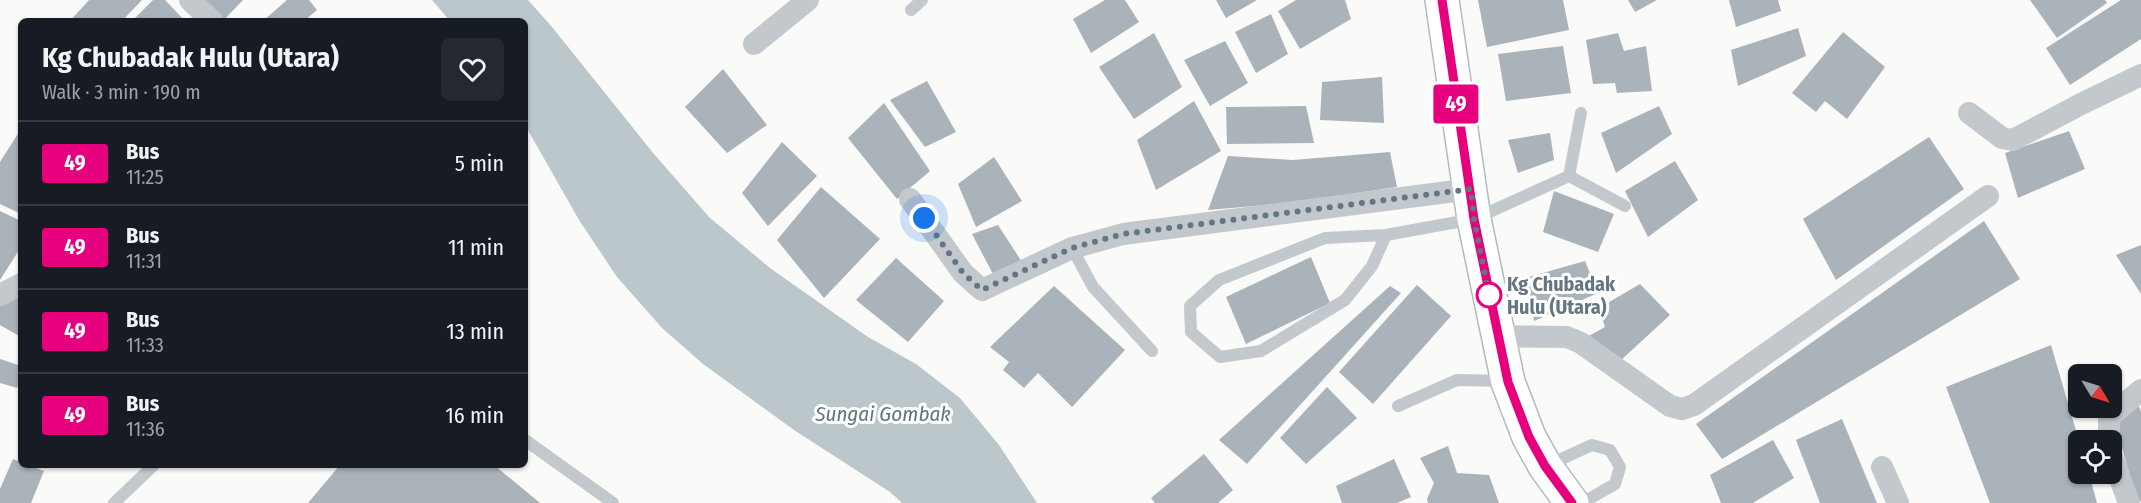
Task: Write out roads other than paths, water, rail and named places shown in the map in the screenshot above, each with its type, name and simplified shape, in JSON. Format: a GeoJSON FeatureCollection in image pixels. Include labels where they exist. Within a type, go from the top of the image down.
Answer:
{"type":"FeatureCollection","features":[{"type":"Feature","properties":{"kind":"street"},"geometry":{"type":"LineString","coordinates":[[190,0],[209,18]]}},
{"type":"Feature","properties":{"kind":"street"},"geometry":{"type":"LineString","coordinates":[[754,44],[808,0]]}},
{"type":"Feature","properties":{"kind":"street"},"geometry":{"type":"LineString","coordinates":[[1442,0],[1462,150],[1508,382],[1529,437],[1545,466],[1572,503]]}},
{"type":"Feature","properties":{"kind":"street"},"geometry":{"type":"LineString","coordinates":[[1969,113],[2002,138],[2013,140],[2141,75]]}},
{"type":"Feature","properties":{"kind":"street"},"geometry":{"type":"LineString","coordinates":[[1498,336],[1567,337],[1581,343],[1670,406],[1682,409],[1694,405],[1988,196]]}},
{"type":"Feature","properties":{"kind":"street"},"geometry":{"type":"LineString","coordinates":[[910,199],[963,273],[982,290],[1072,248],[1123,234],[1472,204]]}},
{"type":"Feature","properties":{"kind":"street"},"geometry":{"type":"LineString","coordinates":[[0,295],[18,286]]}},
{"type":"Feature","properties":{"kind":"street"},"geometry":{"type":"LineString","coordinates":[[2109,430],[2109,417],[2141,390]]}},
{"type":"Feature","properties":{"kind":"street"},"geometry":{"type":"LineString","coordinates":[[1882,466],[1898,503]]}},
{"type":"Feature","properties":{"kind":"street"},"geometry":{"type":"LineString","coordinates":[[2122,484],[2129,503]]}},
{"type":"Feature","properties":{"kind":"lane"},"geometry":{"type":"LineString","coordinates":[[911,10],[922,0]]}},
{"type":"Feature","properties":{"kind":"lane"},"geometry":{"type":"LineString","coordinates":[[1569,176],[1581,113]]}},
{"type":"Feature","properties":{"kind":"lane"},"geometry":{"type":"LineString","coordinates":[[1386,235],[1372,266],[1344,300],[1261,351],[1220,357],[1191,332],[1190,306],[1219,280],[1325,238],[1386,235],[1472,204],[1569,176],[1625,206]]}},
{"type":"Feature","properties":{"kind":"lane"},"geometry":{"type":"LineString","coordinates":[[1072,248],[1093,287],[1152,351]]}},
{"type":"Feature","properties":{"kind":"lane"},"geometry":{"type":"LineString","coordinates":[[1398,406],[1457,380],[1508,382]]}},
{"type":"Feature","properties":{"kind":"lane"},"geometry":{"type":"LineString","coordinates":[[528,442],[613,503]]}},
{"type":"Feature","properties":{"kind":"lane"},"geometry":{"type":"LineString","coordinates":[[1545,466],[1592,445],[1610,450],[1620,467],[1615,484],[1582,503]]}},
{"type":"Feature","properties":{"kind":"lane"},"geometry":{"type":"LineString","coordinates":[[114,503],[151,468]]}},
{"type":"Feature","properties":{"kind":"water","name":"Sungai Gombak"},"geometry":{"type":"Polygon","coordinates":[[[432,0],[528,0],[654,154],[709,217],[770,268],[868,337],[916,364],[960,398],[999,445],[1037,503],[902,503],[890,492],[794,430],[703,364],[662,328],[617,277],[579,220],[528,130],[528,18],[447,18],[432,0]]]}},
{"type":"Feature","properties":{"kind":"place","name":"Kg Chubadak Hulu (Utara)"},"geometry":{"type":"Point","coordinates":[1489,295]}}]}
